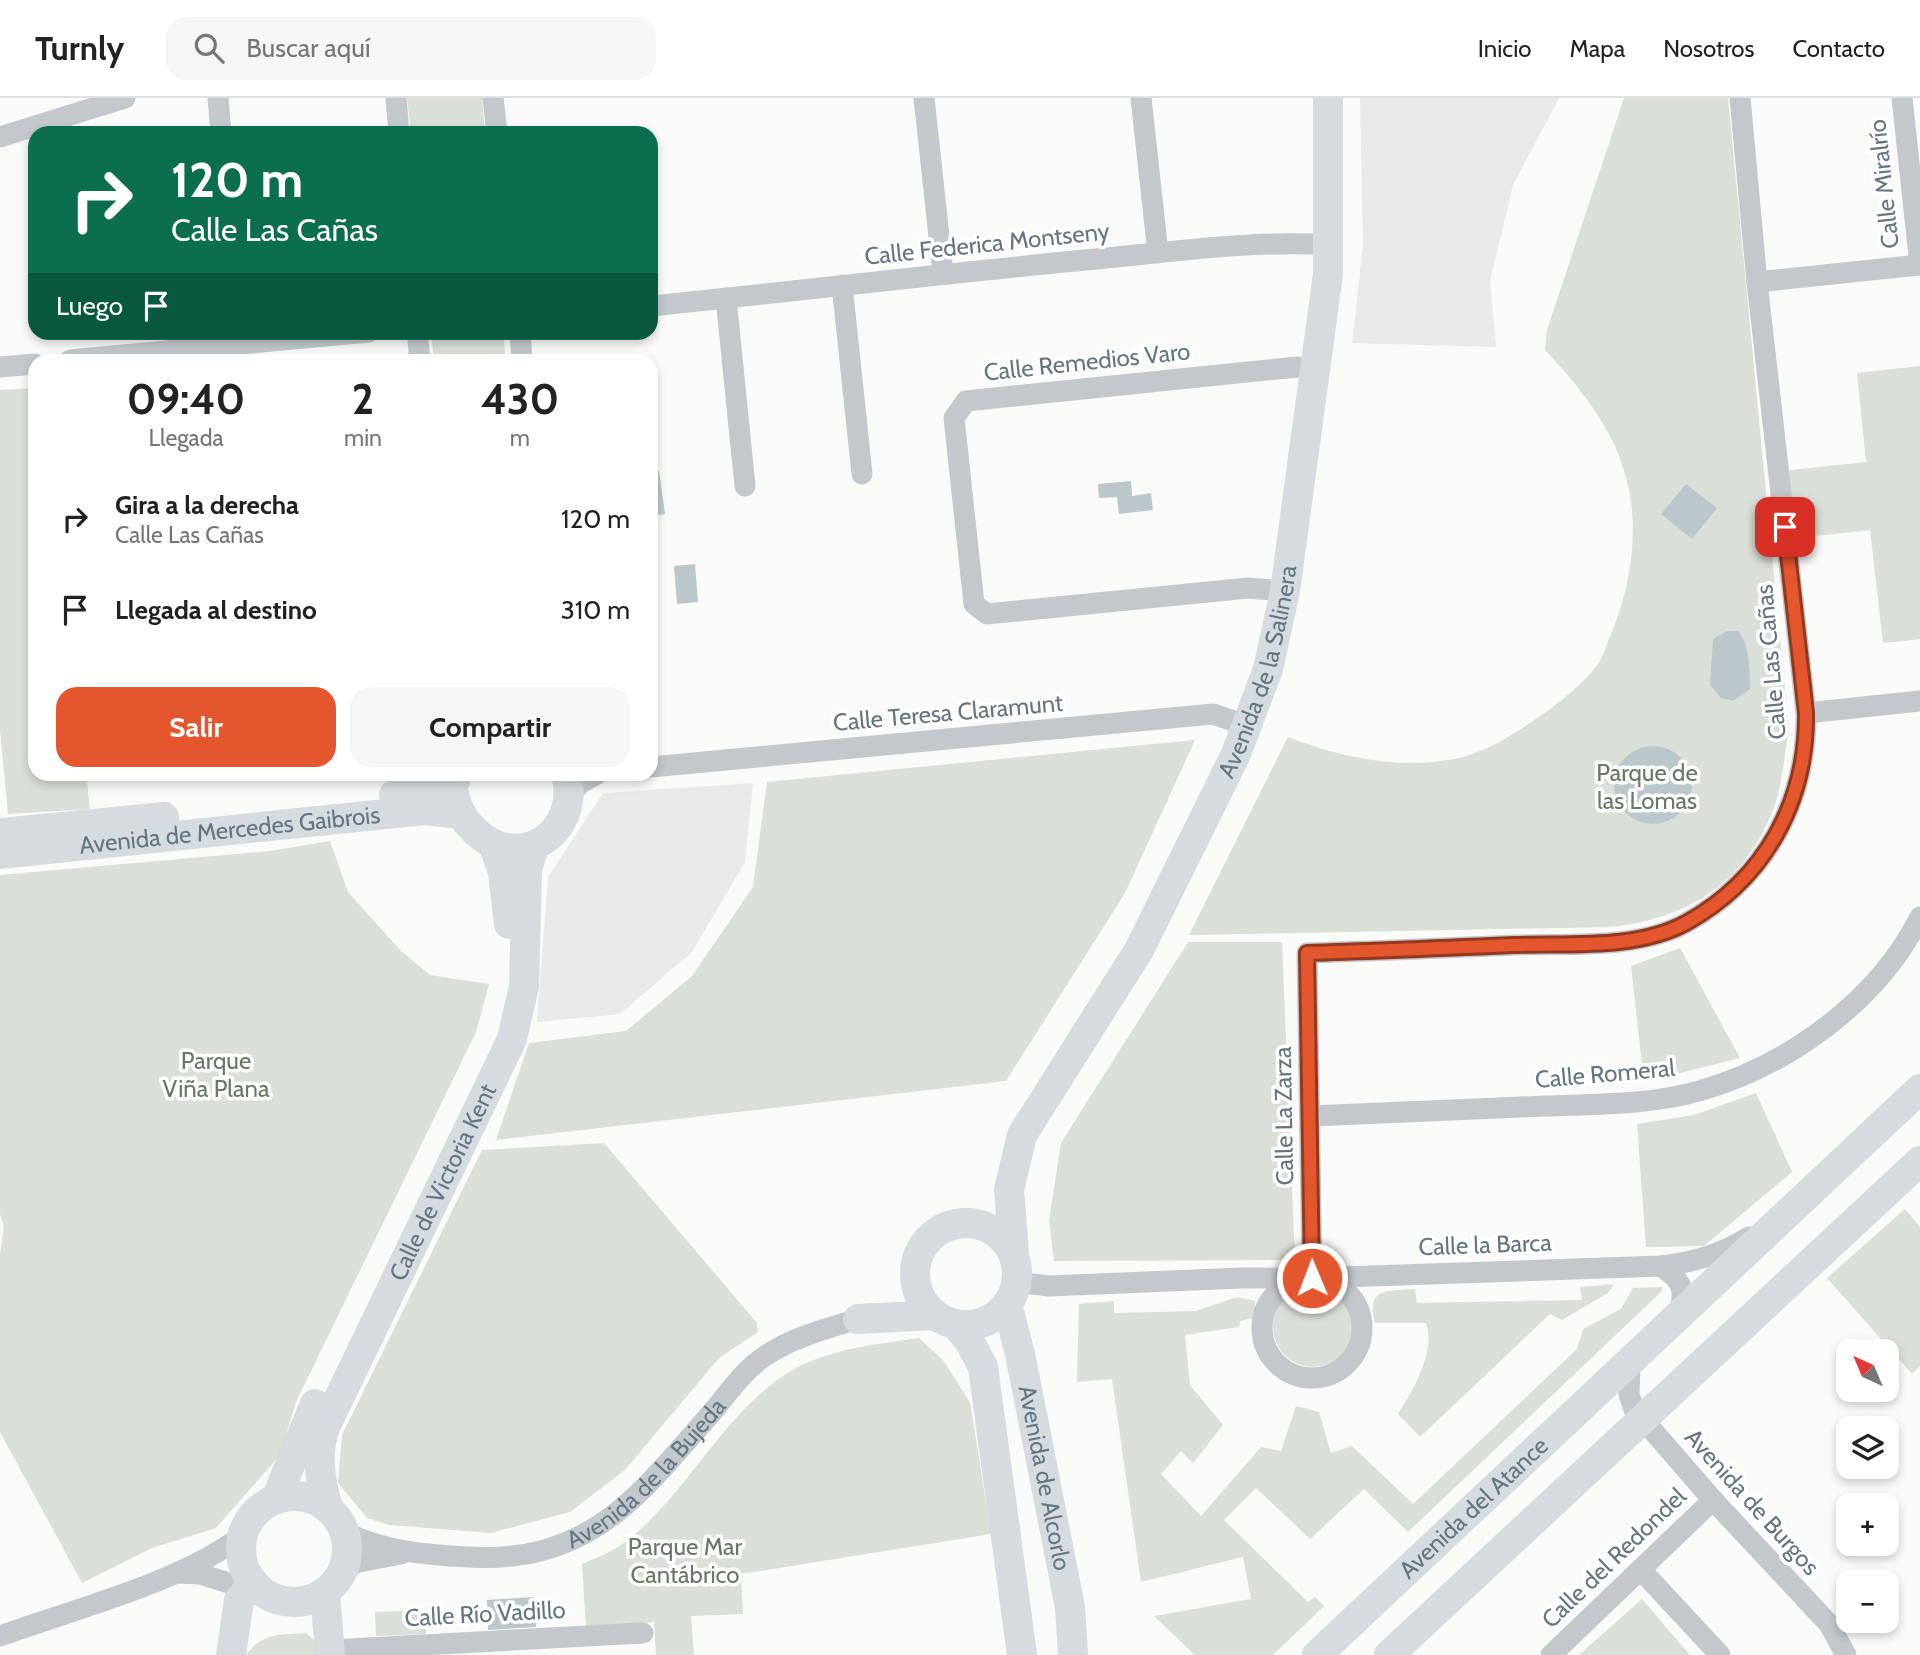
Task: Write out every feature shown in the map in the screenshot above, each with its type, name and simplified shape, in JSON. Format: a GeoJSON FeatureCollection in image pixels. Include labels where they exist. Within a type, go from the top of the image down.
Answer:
{"type":"FeatureCollection","features":[{"type":"Feature","properties":{"kind":"street"},"geometry":{"type":"LineString","coordinates":[[35,126],[125,98]]}},
{"type":"Feature","properties":{"kind":"street"},"geometry":{"type":"LineString","coordinates":[[218,98],[220,126]]}},
{"type":"Feature","properties":{"kind":"street"},"geometry":{"type":"LineString","coordinates":[[396,98],[399,126]]}},
{"type":"Feature","properties":{"kind":"street"},"geometry":{"type":"LineString","coordinates":[[493,98],[496,126]]}},
{"type":"Feature","properties":{"kind":"street"},"geometry":{"type":"LineString","coordinates":[[923,98],[943,273]]}},
{"type":"Feature","properties":{"kind":"street"},"geometry":{"type":"LineString","coordinates":[[1141,98],[1158,253]]}},
{"type":"Feature","properties":{"kind":"street","name":"Avenida de la Salinera"},"geometry":{"type":"LineString","coordinates":[[982,1226],[1002,1207],[1009,1190],[1022,1135],[1139,950],[1192,847],[1248,726],[1268,669],[1285,591],[1316,370],[1329,245],[1328,98]]}},
{"type":"Feature","properties":{"kind":"street","name":"Calle Las Cañas"},"geometry":{"type":"LineString","coordinates":[[1307,953],[1630,941],[1685,923],[1734,889],[1772,845],[1797,790],[1806,742],[1806,713],[1757,282],[1740,98]]}},
{"type":"Feature","properties":{"kind":"street","name":"Calle Miralrío"},"geometry":{"type":"LineString","coordinates":[[1902,98],[1920,265]]}},
{"type":"Feature","properties":{"kind":"street"},"geometry":{"type":"LineString","coordinates":[[0,137],[28,128]]}},
{"type":"Feature","properties":{"kind":"street","name":"Calle Federica Montseny"},"geometry":{"type":"LineString","coordinates":[[658,305],[943,273],[1158,253],[1282,244],[1329,245]]}},
{"type":"Feature","properties":{"kind":"street"},"geometry":{"type":"LineString","coordinates":[[1757,282],[1920,265]]}},
{"type":"Feature","properties":{"kind":"street"},"geometry":{"type":"LineString","coordinates":[[842,285],[862,474]]}},
{"type":"Feature","properties":{"kind":"street"},"geometry":{"type":"LineString","coordinates":[[726,298],[745,486]]}},
{"type":"Feature","properties":{"kind":"street"},"geometry":{"type":"LineString","coordinates":[[117,354],[226,340]]}},
{"type":"Feature","properties":{"kind":"street"},"geometry":{"type":"LineString","coordinates":[[0,367],[28,365]]}},
{"type":"Feature","properties":{"kind":"street","name":"Calle Remedios Varo"},"geometry":{"type":"LineString","coordinates":[[1285,591],[1248,588],[987,614],[974,604],[954,418],[967,401],[1297,368],[1316,370]]}},
{"type":"Feature","properties":{"kind":"street"},"geometry":{"type":"LineString","coordinates":[[1806,713],[1920,701]]}},
{"type":"Feature","properties":{"kind":"street","name":"Calle Teresa Claramunt"},"geometry":{"type":"LineString","coordinates":[[658,766],[1213,714],[1248,726]]}},
{"type":"Feature","properties":{"kind":"street","name":"Avenida de Mercedes Gaibrois"},"geometry":{"type":"LineString","coordinates":[[0,833],[425,793],[448,781]]}},
{"type":"Feature","properties":{"kind":"street"},"geometry":{"type":"LineString","coordinates":[[456,781],[456,802],[471,827],[494,846],[523,849],[534,846],[555,828],[565,813],[568,784]]}},
{"type":"Feature","properties":{"kind":"street","name":"Avenida de Mercedes Gaibrois"},"geometry":{"type":"LineString","coordinates":[[0,854],[425,810],[461,814]]}},
{"type":"Feature","properties":{"kind":"street","name":"Calle de Victoria Kent"},"geometry":{"type":"LineString","coordinates":[[276,1499],[295,1460],[308,1419],[492,1040],[506,984],[510,935],[508,894],[494,846]]}},
{"type":"Feature","properties":{"kind":"street","name":"Calle de Victoria Kent"},"geometry":{"type":"LineString","coordinates":[[336,1520],[320,1481],[319,1457],[326,1425],[512,1039],[524,985],[527,869],[534,846]]}},
{"type":"Feature","properties":{"kind":"street","name":"Calle Romeral"},"geometry":{"type":"LineString","coordinates":[[1311,1116],[1629,1102],[1687,1094],[1726,1082],[1779,1058],[1810,1039],[1865,991],[1910,936],[1920,917]]}},
{"type":"Feature","properties":{"kind":"street","name":"Calle La Zarza"},"geometry":{"type":"LineString","coordinates":[[1307,953],[1312,1278]]}},
{"type":"Feature","properties":{"kind":"street","name":"Avenida del Atance"},"geometry":{"type":"LineString","coordinates":[[1317,1655],[1920,1089]]}},
{"type":"Feature","properties":{"kind":"street","name":"Avenida del Atance"},"geometry":{"type":"LineString","coordinates":[[1389,1655],[1920,1161]]}},
{"type":"Feature","properties":{"kind":"street","name":"Avenida de la Salinera"},"geometry":{"type":"LineString","coordinates":[[1009,1190],[1014,1252]]}},
{"type":"Feature","properties":{"kind":"street","name":"Calle la Barca"},"geometry":{"type":"LineString","coordinates":[[1012,1293],[1049,1286],[1661,1266],[1697,1261],[1728,1250],[1781,1218]]}},
{"type":"Feature","properties":{"kind":"street"},"geometry":{"type":"LineString","coordinates":[[963,1223],[982,1226],[1003,1237],[1014,1252],[1012,1293],[984,1323],[945,1320],[921,1300],[914,1277],[919,1254],[936,1233],[963,1223]]}},
{"type":"Feature","properties":{"kind":"street"},"geometry":{"type":"LineString","coordinates":[[1661,1266],[1679,1279],[1685,1293],[1679,1313]]}},
{"type":"Feature","properties":{"kind":"street"},"geometry":{"type":"LineString","coordinates":[[1242,1278],[1258,1289],[1269,1303],[1263,1319],[1263,1336],[1268,1352],[1278,1365],[1292,1374],[1308,1378],[1332,1373],[1351,1359],[1359,1345],[1362,1329],[1360,1313],[1352,1298],[1359,1285],[1371,1274]]}},
{"type":"Feature","properties":{"kind":"street","name":"Avenida de la Bujeda"},"geometry":{"type":"LineString","coordinates":[[344,1569],[359,1562],[407,1552],[491,1558],[525,1555],[561,1546],[587,1534],[628,1505],[764,1356],[810,1334],[858,1319],[891,1303],[914,1277]]}},
{"type":"Feature","properties":{"kind":"street","name":"Calle la Barca"},"geometry":{"type":"LineString","coordinates":[[1269,1303],[1280,1290],[1295,1281],[1312,1278],[1327,1280],[1352,1298]]}},
{"type":"Feature","properties":{"kind":"street","name":"Avenida de Alcorlo"},"geometry":{"type":"LineString","coordinates":[[1012,1293],[1020,1354],[1070,1607],[1073,1655]]}},
{"type":"Feature","properties":{"kind":"street","name":"Avenida de la Bujeda"},"geometry":{"type":"LineString","coordinates":[[858,1319],[945,1320]]}},
{"type":"Feature","properties":{"kind":"street","name":"Avenida de Alcorlo"},"geometry":{"type":"LineString","coordinates":[[945,1320],[970,1342],[983,1367],[1022,1655]]}},
{"type":"Feature","properties":{"kind":"street"},"geometry":{"type":"LineString","coordinates":[[1630,1360],[1629,1395],[1642,1419]]}},
{"type":"Feature","properties":{"kind":"street","name":"Avenida de Burgos"},"geometry":{"type":"LineString","coordinates":[[1642,1419],[1713,1500],[1829,1624],[1846,1655]]}},
{"type":"Feature","properties":{"kind":"street"},"geometry":{"type":"LineString","coordinates":[[0,1636],[175,1573],[219,1551],[244,1534],[256,1513],[276,1499],[298,1496],[336,1520],[347,1544],[344,1569],[325,1592],[314,1598],[288,1602],[268,1595],[251,1580],[243,1561],[244,1534]]}},
{"type":"Feature","properties":{"kind":"street","name":"Calle del Redondel"},"geometry":{"type":"LineString","coordinates":[[1551,1655],[1713,1500]]}},
{"type":"Feature","properties":{"kind":"street","name":"Avenida de la Bujeda"},"geometry":{"type":"LineString","coordinates":[[336,1520],[407,1552]]}},
{"type":"Feature","properties":{"kind":"street"},"geometry":{"type":"LineString","coordinates":[[1641,1570],[1720,1655]]}},
{"type":"Feature","properties":{"kind":"street"},"geometry":{"type":"LineString","coordinates":[[175,1573],[200,1574],[232,1584],[251,1580]]}},
{"type":"Feature","properties":{"kind":"street"},"geometry":{"type":"LineString","coordinates":[[231,1655],[239,1600],[251,1580]]}},
{"type":"Feature","properties":{"kind":"street"},"geometry":{"type":"LineString","coordinates":[[325,1592],[330,1653]]}},
{"type":"Feature","properties":{"kind":"street","name":"Calle Río Vadillo"},"geometry":{"type":"LineString","coordinates":[[330,1653],[643,1633]]}},
{"type":"Feature","properties":{"kind":"shaded area"},"geometry":{"type":"Polygon","coordinates":[[[1360,98],[1559,98],[1513,185],[1490,281],[1496,347],[1352,343],[1363,247],[1360,98]]]}},
{"type":"Feature","properties":{"kind":"shaded area"},"geometry":{"type":"Polygon","coordinates":[[[658,471],[665,514],[658,515],[658,471]]]}},
{"type":"Feature","properties":{"kind":"shaded area"},"geometry":{"type":"Polygon","coordinates":[[[1131,481],[1132,496],[1151,493],[1153,510],[1119,514],[1117,497],[1099,498],[1098,484],[1131,481]]]}},
{"type":"Feature","properties":{"kind":"shaded area"},"geometry":{"type":"Polygon","coordinates":[[[1686,484],[1717,508],[1692,539],[1661,514],[1686,484]]]}},
{"type":"Feature","properties":{"kind":"shaded area"},"geometry":{"type":"Polygon","coordinates":[[[695,564],[698,602],[677,604],[674,566],[695,564]]]}},
{"type":"Feature","properties":{"kind":"shaded area"},"geometry":{"type":"Polygon","coordinates":[[[1727,631],[1738,631],[1742,637],[1749,667],[1750,689],[1733,701],[1721,698],[1710,685],[1713,639],[1727,631]]]}},
{"type":"Feature","properties":{"kind":"shaded area"},"geometry":{"type":"Polygon","coordinates":[[[1645,746],[1661,746],[1675,752],[1686,763],[1692,777],[1692,793],[1686,807],[1675,818],[1661,824],[1645,824],[1631,818],[1620,807],[1614,793],[1614,777],[1620,763],[1631,752],[1645,746]]]}},
{"type":"Feature","properties":{"kind":"shaded area"},"geometry":{"type":"Polygon","coordinates":[[[753,783],[745,862],[692,952],[620,1014],[537,1022],[548,877],[603,793],[753,783]]]}},
{"type":"Feature","properties":{"kind":"shaded area"},"geometry":{"type":"Polygon","coordinates":[[[534,1597],[536,1627],[488,1630],[487,1600],[534,1597]]]}},
{"type":"Feature","properties":{"kind":"green space"},"geometry":{"type":"Polygon","coordinates":[[[407,98],[482,98],[484,126],[410,126],[407,98]]]}},
{"type":"Feature","properties":{"kind":"green space","name":"Parque de las Lomas"},"geometry":{"type":"Polygon","coordinates":[[[1624,98],[1728,98],[1789,731],[1778,793],[1765,828],[1733,873],[1714,890],[1666,915],[1639,922],[1610,927],[1189,935],[1288,737],[1369,760],[1411,763],[1463,757],[1498,743],[1542,715],[1581,683],[1598,664],[1617,619],[1628,579],[1633,536],[1630,495],[1619,456],[1603,423],[1570,377],[1545,350],[1547,330],[1624,98]]]}},
{"type":"Feature","properties":{"kind":"green space"},"geometry":{"type":"Polygon","coordinates":[[[432,340],[504,340],[505,354],[433,354],[432,340]]]}},
{"type":"Feature","properties":{"kind":"green space"},"geometry":{"type":"Polygon","coordinates":[[[1920,366],[1920,639],[1883,643],[1870,530],[1788,539],[1781,471],[1866,462],[1857,373],[1920,366]]]}},
{"type":"Feature","properties":{"kind":"green space"},"geometry":{"type":"Polygon","coordinates":[[[28,388],[28,781],[87,781],[90,809],[8,814],[0,730],[0,390],[28,388]]]}},
{"type":"Feature","properties":{"kind":"green space"},"geometry":{"type":"Polygon","coordinates":[[[1195,740],[1125,893],[1006,1081],[496,1140],[529,1043],[626,1031],[692,976],[753,887],[767,782],[1195,740]]]}},
{"type":"Feature","properties":{"kind":"green space","name":"Parque Viña Plana"},"geometry":{"type":"Polygon","coordinates":[[[330,841],[348,892],[401,951],[430,975],[489,984],[476,1032],[296,1402],[280,1455],[216,1528],[152,1548],[82,1583],[0,1432],[0,1254],[4,1227],[0,1214],[0,875],[270,851],[330,841]]]}},
{"type":"Feature","properties":{"kind":"green space"},"geometry":{"type":"Polygon","coordinates":[[[1188,942],[1282,942],[1295,1260],[1054,1261],[1049,1221],[1061,1143],[1188,942]]]}},
{"type":"Feature","properties":{"kind":"green space"},"geometry":{"type":"Polygon","coordinates":[[[1680,948],[1740,1058],[1644,1082],[1631,966],[1680,948]]]}},
{"type":"Feature","properties":{"kind":"green space"},"geometry":{"type":"Polygon","coordinates":[[[1756,1093],[1792,1172],[1704,1246],[1646,1247],[1637,1124],[1694,1115],[1756,1093]]]}},
{"type":"Feature","properties":{"kind":"green space"},"geometry":{"type":"Polygon","coordinates":[[[604,1143],[757,1323],[758,1332],[719,1358],[625,1470],[570,1512],[491,1533],[390,1525],[367,1518],[338,1483],[342,1435],[482,1150],[604,1143]]]}},
{"type":"Feature","properties":{"kind":"green space"},"geometry":{"type":"Polygon","coordinates":[[[1905,1209],[1920,1227],[1920,1366],[1912,1374],[1899,1359],[1899,1339],[1881,1339],[1827,1278],[1905,1209]]]}},
{"type":"Feature","properties":{"kind":"green space"},"geometry":{"type":"Polygon","coordinates":[[[1614,1284],[1608,1293],[1562,1320],[1550,1314],[1420,1437],[1398,1414],[1421,1370],[1428,1346],[1428,1334],[1426,1323],[1375,1323],[1373,1303],[1382,1293],[1415,1289],[1417,1303],[1582,1300],[1580,1287],[1614,1284]]]}},
{"type":"Feature","properties":{"kind":"green space"},"geometry":{"type":"Polygon","coordinates":[[[1305,1287],[1321,1287],[1342,1298],[1353,1319],[1353,1335],[1342,1356],[1321,1367],[1305,1367],[1291,1361],[1279,1349],[1273,1335],[1273,1319],[1279,1305],[1291,1293],[1305,1287]]]}},
{"type":"Feature","properties":{"kind":"green space"},"geometry":{"type":"Polygon","coordinates":[[[1663,1287],[1661,1292],[1408,1532],[1364,1489],[1310,1539],[1256,1488],[1224,1520],[1308,1602],[1315,1597],[1324,1606],[1273,1655],[1195,1655],[1154,1616],[1251,1599],[1243,1557],[1141,1582],[1112,1379],[1077,1382],[1079,1304],[1114,1301],[1114,1313],[1196,1311],[1237,1297],[1255,1301],[1256,1317],[1240,1321],[1239,1327],[1185,1335],[1190,1385],[1223,1425],[1193,1463],[1181,1451],[1161,1474],[1201,1516],[1261,1447],[1281,1451],[1296,1406],[1319,1412],[1331,1453],[1352,1446],[1413,1504],[1577,1349],[1583,1329],[1621,1309],[1633,1288],[1663,1287]]]}},
{"type":"Feature","properties":{"kind":"green space","name":"Parque Mar Cantábrico"},"geometry":{"type":"Polygon","coordinates":[[[919,1338],[943,1360],[970,1402],[991,1534],[741,1574],[743,1614],[691,1616],[694,1655],[656,1655],[654,1622],[586,1628],[582,1564],[618,1547],[651,1519],[752,1401],[775,1382],[814,1360],[858,1348],[919,1338]]]}},
{"type":"Feature","properties":{"kind":"green space"},"geometry":{"type":"Polygon","coordinates":[[[1642,1599],[1690,1655],[1579,1655],[1642,1599]]]}},
{"type":"Feature","properties":{"kind":"green space"},"geometry":{"type":"Polygon","coordinates":[[[426,1610],[426,1634],[376,1636],[375,1612],[426,1610]]]}},
{"type":"Feature","properties":{"kind":"green space"},"geometry":{"type":"Polygon","coordinates":[[[306,1633],[316,1642],[316,1655],[246,1655],[266,1638],[306,1633]]]}},
{"type":"Feature","properties":{"kind":"route"},"geometry":{"type":"LineString","coordinates":[[1312,1278],[1307,953],[1630,941],[1685,923],[1734,889],[1772,845],[1797,790],[1806,742],[1806,713],[1785,527]]}}]}
